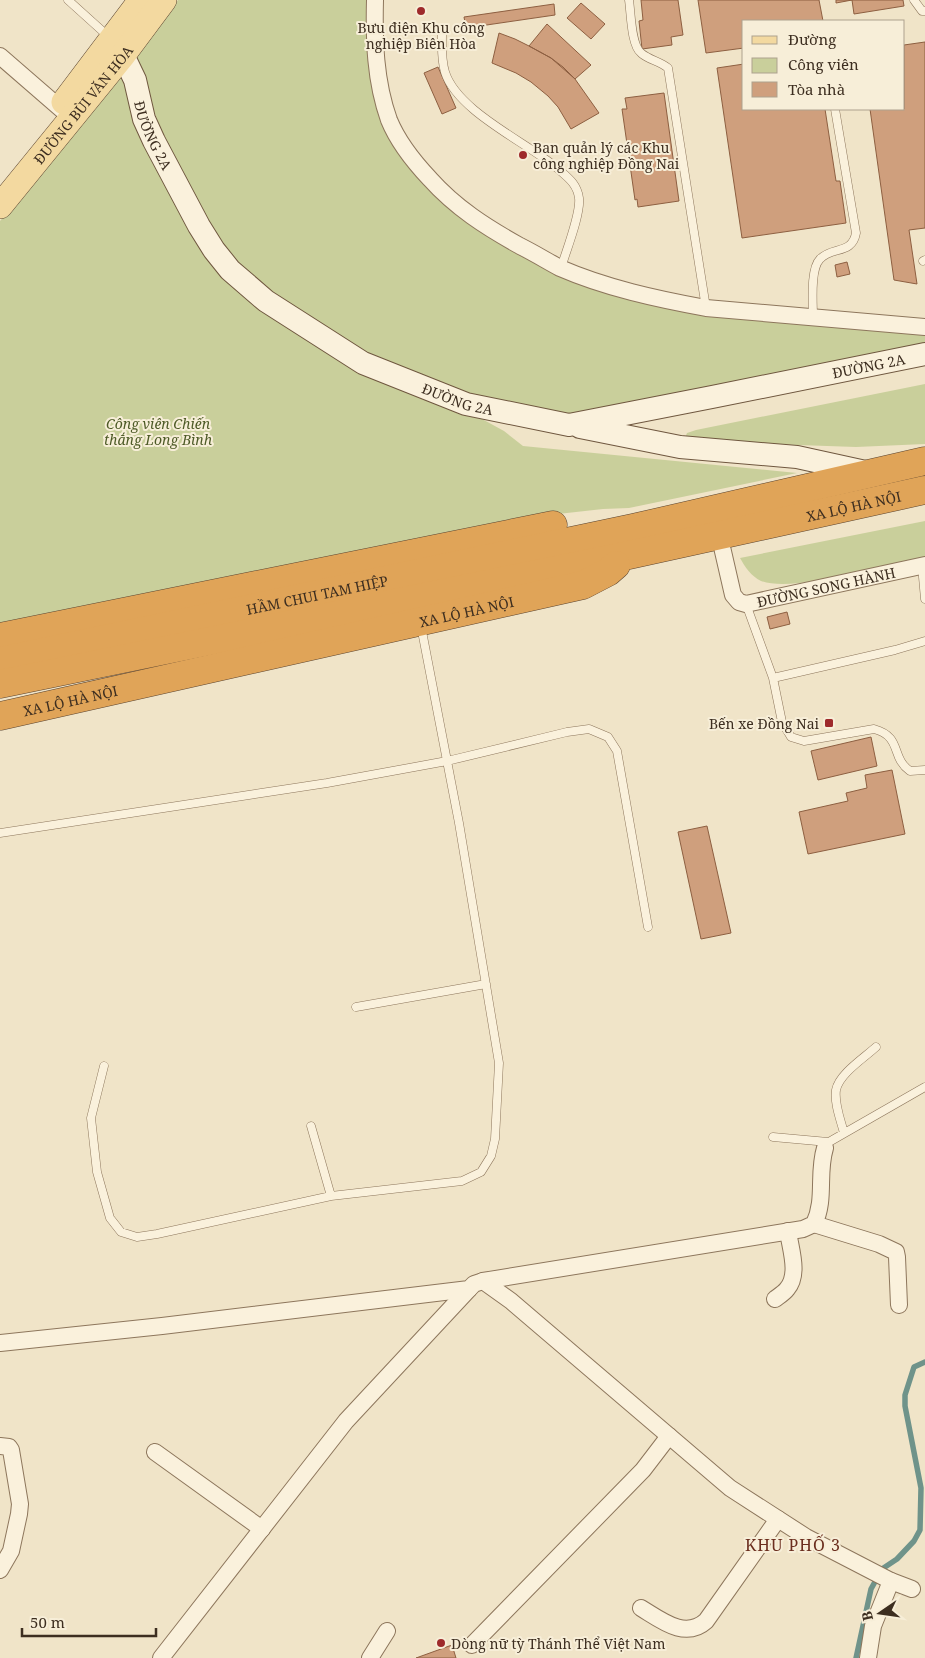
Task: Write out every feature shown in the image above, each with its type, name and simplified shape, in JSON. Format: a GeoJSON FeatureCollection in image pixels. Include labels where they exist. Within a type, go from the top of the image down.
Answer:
{"type":"FeatureCollection","features":[{"type":"Feature","properties":{"kind":"highway","name":"XA LỘ HÀ NỘI"},"geometry":{"type":"LineString","coordinates":[[0,637],[553,525],[603,520],[633,528],[924,460]]}},
{"type":"Feature","properties":{"kind":"highway","name":"XA LỘ HÀ NỘI"},"geometry":{"type":"LineString","coordinates":[[0,716],[583,585],[608,572],[629,555],[925,490]]}},
{"type":"Feature","properties":{"kind":"highway","name":"HẦM CHUI TAM HIỆP"},"geometry":{"type":"LineString","coordinates":[[0,661],[633,528]]}},
{"type":"Feature","properties":{"kind":"highway","name":"HẦM CHUI TAM HIỆP"},"geometry":{"type":"LineString","coordinates":[[0,684],[629,555]]}},
{"type":"Feature","properties":{"kind":"main road","name":"ĐƯỜNG BÙI VĂN HÒA"},"geometry":{"type":"LineString","coordinates":[[117,46],[141,0]]}},
{"type":"Feature","properties":{"kind":"main road","name":"ĐƯỜNG BÙI VĂN HÒA"},"geometry":{"type":"LineString","coordinates":[[0,206],[66,113],[117,46],[164,0]]}},
{"type":"Feature","properties":{"kind":"main road","name":"ĐƯỜNG BÙI VĂN HÒA"},"geometry":{"type":"LineString","coordinates":[[0,182],[66,113]]}},
{"type":"Feature","properties":{"kind":"street"},"geometry":{"type":"LineString","coordinates":[[374,0],[374,37],[378,73],[382,97],[390,121],[416,164],[440,190],[474,219],[561,268],[631,291],[706,308],[925,327]]}},
{"type":"Feature","properties":{"kind":"street","name":"ĐƯỜNG 2A"},"geometry":{"type":"LineString","coordinates":[[117,46],[135,80],[144,119],[154,141],[199,226],[214,250],[230,270],[266,301],[363,363],[466,404],[569,424],[712,398],[925,354]]}},
{"type":"Feature","properties":{"kind":"street"},"geometry":{"type":"LineString","coordinates":[[0,56],[66,113]]}},
{"type":"Feature","properties":{"kind":"street"},"geometry":{"type":"LineString","coordinates":[[569,424],[680,447],[797,457],[870,473]]}},
{"type":"Feature","properties":{"kind":"street","name":"ĐƯỜNG SONG HÀNH"},"geometry":{"type":"LineString","coordinates":[[719,534],[733,595],[739,602],[746,604],[923,566]]}},
{"type":"Feature","properties":{"kind":"street"},"geometry":{"type":"LineString","coordinates":[[0,1343],[172,1325],[476,1285],[803,1229],[814,1224],[820,1211],[822,1158],[827,1145]]}},
{"type":"Feature","properties":{"kind":"street"},"geometry":{"type":"LineString","coordinates":[[814,1224],[879,1244],[896,1252],[899,1305]]}},
{"type":"Feature","properties":{"kind":"street"},"geometry":{"type":"LineString","coordinates":[[775,1299],[787,1290],[792,1279],[793,1270],[788,1231]]}},
{"type":"Feature","properties":{"kind":"street"},"geometry":{"type":"LineString","coordinates":[[476,1285],[511,1302],[730,1488],[806,1537],[912,1590]]}},
{"type":"Feature","properties":{"kind":"street"},"geometry":{"type":"LineString","coordinates":[[161,1658],[346,1421],[476,1285]]}},
{"type":"Feature","properties":{"kind":"street"},"geometry":{"type":"LineString","coordinates":[[472,1645],[644,1470],[669,1436]]}},
{"type":"Feature","properties":{"kind":"street"},"geometry":{"type":"LineString","coordinates":[[0,1446],[9,1447],[11,1450],[20,1504],[11,1551],[0,1570]]}},
{"type":"Feature","properties":{"kind":"street"},"geometry":{"type":"LineString","coordinates":[[155,1452],[262,1529]]}},
{"type":"Feature","properties":{"kind":"street"},"geometry":{"type":"LineString","coordinates":[[640,1608],[668,1624],[680,1628],[691,1630],[700,1627],[778,1519]]}},
{"type":"Feature","properties":{"kind":"street"},"geometry":{"type":"LineString","coordinates":[[868,1658],[873,1626],[891,1581]]}},
{"type":"Feature","properties":{"kind":"street"},"geometry":{"type":"LineString","coordinates":[[370,1658],[387,1631]]}},
{"type":"Feature","properties":{"kind":"lane"},"geometry":{"type":"LineString","coordinates":[[68,0],[117,46]]}},
{"type":"Feature","properties":{"kind":"lane"},"geometry":{"type":"LineString","coordinates":[[630,0],[634,42],[639,52],[668,68],[706,308]]}},
{"type":"Feature","properties":{"kind":"lane"},"geometry":{"type":"LineString","coordinates":[[914,0],[925,11]]}},
{"type":"Feature","properties":{"kind":"lane"},"geometry":{"type":"LineString","coordinates":[[442,34],[441,56],[446,74],[454,89],[474,111],[548,161],[574,182],[579,198],[577,216],[561,268]]}},
{"type":"Feature","properties":{"kind":"lane"},"geometry":{"type":"LineString","coordinates":[[813,317],[814,271],[819,260],[826,254],[848,246],[854,241],[856,233],[835,110]]}},
{"type":"Feature","properties":{"kind":"lane"},"geometry":{"type":"LineString","coordinates":[[923,566],[925,599]]}},
{"type":"Feature","properties":{"kind":"lane"},"geometry":{"type":"LineString","coordinates":[[746,604],[773,678],[782,722],[791,737],[804,741],[874,730],[885,732],[894,742],[899,759],[904,767],[910,771],[925,770]]}},
{"type":"Feature","properties":{"kind":"lane"},"geometry":{"type":"LineString","coordinates":[[104,1066],[91,1118],[97,1172],[110,1218],[121,1232],[137,1237],[331,1196],[462,1181],[481,1172],[491,1156],[495,1139],[499,1064],[447,761],[420,622]]}},
{"type":"Feature","properties":{"kind":"lane"},"geometry":{"type":"LineString","coordinates":[[773,678],[895,650],[925,641]]}},
{"type":"Feature","properties":{"kind":"lane"},"geometry":{"type":"LineString","coordinates":[[0,833],[327,783],[447,761],[567,732],[589,729],[608,737],[617,751],[648,927]]}},
{"type":"Feature","properties":{"kind":"lane"},"geometry":{"type":"LineString","coordinates":[[356,1007],[486,984]]}},
{"type":"Feature","properties":{"kind":"lane"},"geometry":{"type":"LineString","coordinates":[[844,1133],[836,1091],[842,1077],[876,1047]]}},
{"type":"Feature","properties":{"kind":"lane"},"geometry":{"type":"LineString","coordinates":[[773,1138],[827,1145],[844,1133],[925,1086]]}},
{"type":"Feature","properties":{"kind":"lane"},"geometry":{"type":"LineString","coordinates":[[311,1126],[331,1196]]}},
{"type":"Feature","properties":{"kind":"green space"},"geometry":{"type":"Polygon","coordinates":[[[178,0],[370,0],[392,132],[502,241],[684,310],[925,331],[925,347],[569,414],[467,394],[368,354],[271,292],[238,263],[208,222],[163,136],[134,56],[178,0]]]}},
{"type":"Feature","properties":{"kind":"green space","name":"Công viên Chiến thắng Long Bình"},"geometry":{"type":"Polygon","coordinates":[[[121,73],[190,230],[357,371],[462,415],[482,419],[504,431],[523,446],[797,473],[629,508],[540,516],[0,626],[0,221],[121,73]]]}},
{"type":"Feature","properties":{"kind":"green space"},"geometry":{"type":"Polygon","coordinates":[[[925,384],[925,444],[856,447],[687,441],[685,438],[687,433],[696,430],[925,384]]]}},
{"type":"Feature","properties":{"kind":"green space"},"geometry":{"type":"Polygon","coordinates":[[[925,521],[925,557],[817,581],[776,584],[761,581],[754,577],[740,558],[925,521]]]}},
{"type":"Feature","properties":{"kind":"building"},"geometry":{"type":"Polygon","coordinates":[[[641,0],[678,0],[683,35],[671,37],[672,45],[642,49],[639,21],[643,20],[641,0]]]}},
{"type":"Feature","properties":{"kind":"building"},"geometry":{"type":"Polygon","coordinates":[[[698,0],[819,0],[823,20],[742,20],[742,48],[706,53],[698,0]]]}},
{"type":"Feature","properties":{"kind":"building"},"geometry":{"type":"Polygon","coordinates":[[[836,0],[852,0],[836,3],[836,0]]]}},
{"type":"Feature","properties":{"kind":"building"},"geometry":{"type":"Polygon","coordinates":[[[852,0],[903,0],[904,6],[854,14],[852,0]]]}},
{"type":"Feature","properties":{"kind":"building"},"geometry":{"type":"Polygon","coordinates":[[[581,3],[605,24],[591,39],[567,18],[581,3]]]}},
{"type":"Feature","properties":{"kind":"building"},"geometry":{"type":"Polygon","coordinates":[[[554,4],[555,15],[466,28],[464,17],[554,4]]]}},
{"type":"Feature","properties":{"kind":"building"},"geometry":{"type":"Polygon","coordinates":[[[547,24],[591,65],[575,79],[551,58],[529,46],[547,24]]]}},
{"type":"Feature","properties":{"kind":"building"},"geometry":{"type":"Polygon","coordinates":[[[499,33],[529,46],[563,67],[575,79],[599,113],[571,129],[558,107],[548,96],[516,73],[492,63],[499,33]]]}},
{"type":"Feature","properties":{"kind":"building"},"geometry":{"type":"Polygon","coordinates":[[[925,42],[925,228],[909,230],[917,284],[894,280],[870,110],[905,110],[905,45],[925,42]]]}},
{"type":"Feature","properties":{"kind":"building"},"geometry":{"type":"Polygon","coordinates":[[[742,64],[742,110],[825,110],[836,181],[840,181],[846,223],[742,238],[717,68],[742,64]]]}},
{"type":"Feature","properties":{"kind":"building"},"geometry":{"type":"Polygon","coordinates":[[[438,67],[456,108],[442,114],[424,73],[438,67]]]}},
{"type":"Feature","properties":{"kind":"building"},"geometry":{"type":"Polygon","coordinates":[[[664,93],[679,201],[638,207],[637,199],[635,200],[622,109],[627,109],[625,98],[664,93]]]}},
{"type":"Feature","properties":{"kind":"building"},"geometry":{"type":"Polygon","coordinates":[[[847,262],[850,274],[837,277],[835,265],[847,262]]]}},
{"type":"Feature","properties":{"kind":"building"},"geometry":{"type":"Polygon","coordinates":[[[787,612],[790,624],[770,629],[767,617],[787,612]]]}},
{"type":"Feature","properties":{"kind":"building"},"geometry":{"type":"Polygon","coordinates":[[[871,737],[877,766],[818,780],[811,751],[871,737]]]}},
{"type":"Feature","properties":{"kind":"building"},"geometry":{"type":"Polygon","coordinates":[[[892,770],[905,834],[808,854],[799,812],[848,801],[846,793],[867,788],[865,775],[892,770]]]}},
{"type":"Feature","properties":{"kind":"building"},"geometry":{"type":"Polygon","coordinates":[[[707,826],[731,933],[701,939],[678,832],[707,826]]]}},
{"type":"Feature","properties":{"kind":"building"},"geometry":{"type":"Polygon","coordinates":[[[452,1645],[456,1658],[416,1658],[452,1645]]]}},
{"type":"Feature","properties":{"kind":"waterway"},"geometry":{"type":"LineString","coordinates":[[856,1658],[871,1589],[882,1569],[897,1559],[914,1541],[920,1530],[921,1488],[905,1406],[905,1395],[914,1367],[925,1362]]}},
{"type":"Feature","properties":{"kind":"place","name":"Bưu điện Khu công nghiệp Biên Hòa"},"geometry":{"type":"Point","coordinates":[421,11]}},
{"type":"Feature","properties":{"kind":"place","name":"Ban quản lý các Khu công nghiệp Đồng Nai"},"geometry":{"type":"Point","coordinates":[523,155]}},
{"type":"Feature","properties":{"kind":"place","name":"Bến xe Đồng Nai"},"geometry":{"type":"Point","coordinates":[829,723]}},
{"type":"Feature","properties":{"kind":"place","name":"Dòng nữ tỳ Thánh Thể Việt Nam"},"geometry":{"type":"Point","coordinates":[441,1643]}},
{"type":"Feature","properties":{"kind":"district","name":"KHU PHỐ 3"},"geometry":{"type":"Point","coordinates":[793,1545]}}]}
